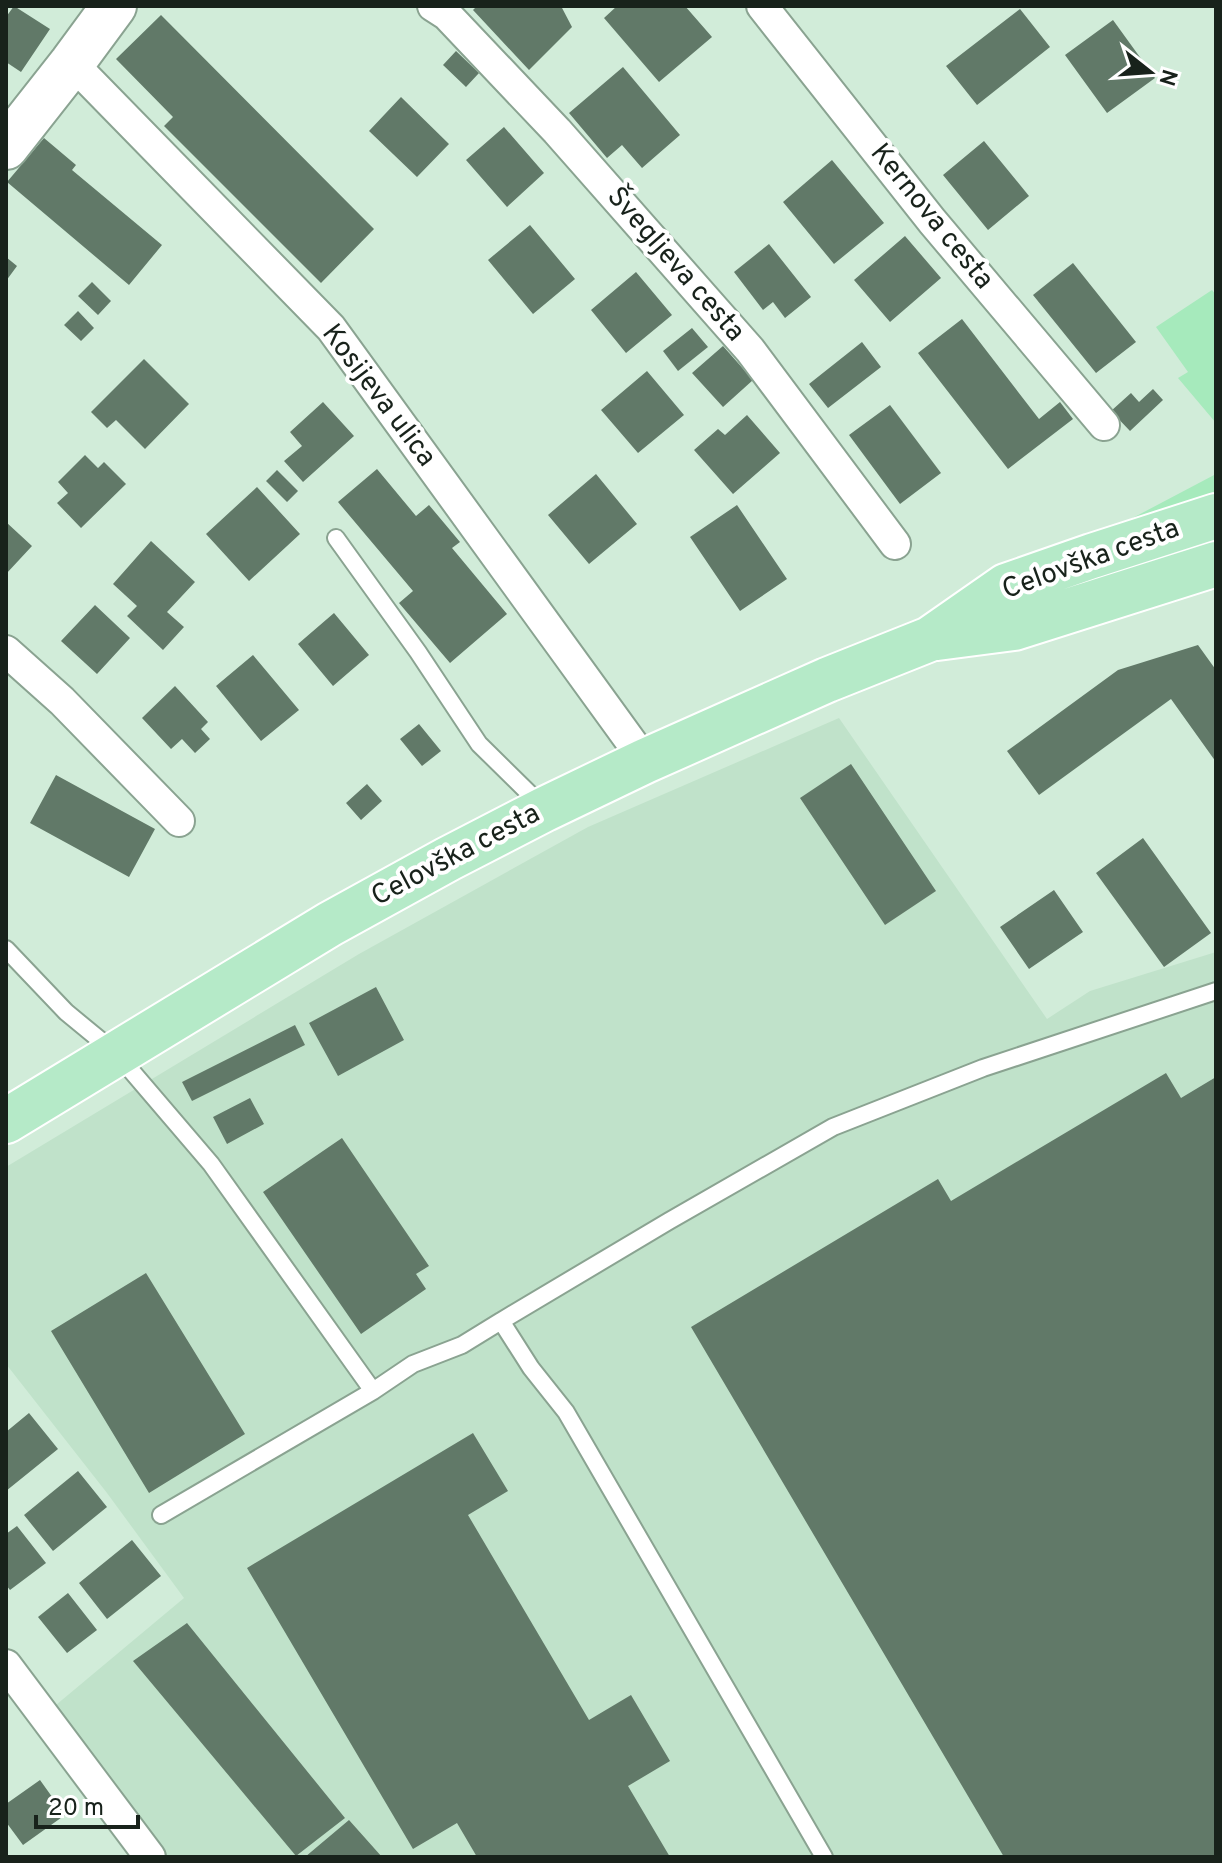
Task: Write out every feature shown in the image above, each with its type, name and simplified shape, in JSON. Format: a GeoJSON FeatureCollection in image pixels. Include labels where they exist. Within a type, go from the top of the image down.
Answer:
{"type":"FeatureCollection","features":[{"type":"Feature","properties":{"kind":"main road","name":"Celovška cesta"},"geometry":{"type":"LineString","coordinates":[[6,1121],[330,924],[545,809],[827,680],[930,639],[1006,586],[1216,516]]}},
{"type":"Feature","properties":{"kind":"main road","name":"Celovška cesta"},"geometry":{"type":"LineString","coordinates":[[930,639],[1014,628],[1216,564]]}},
{"type":"Feature","properties":{"kind":"street"},"geometry":{"type":"LineString","coordinates":[[6,147],[114,6]]}},
{"type":"Feature","properties":{"kind":"street","name":"Švegljeva cesta"},"geometry":{"type":"LineString","coordinates":[[433,6],[447,15],[557,131],[750,350],[895,544]]}},
{"type":"Feature","properties":{"kind":"street","name":"Kernova cesta"},"geometry":{"type":"LineString","coordinates":[[762,6],[932,221],[1104,425]]}},
{"type":"Feature","properties":{"kind":"street","name":"Kosijeva ulica"},"geometry":{"type":"LineString","coordinates":[[72,63],[331,328],[645,761]]}},
{"type":"Feature","properties":{"kind":"street"},"geometry":{"type":"LineString","coordinates":[[6,651],[62,701],[179,821]]}},
{"type":"Feature","properties":{"kind":"street"},"geometry":{"type":"LineString","coordinates":[[6,1665],[150,1857]]}},
{"type":"Feature","properties":{"kind":"lane"},"geometry":{"type":"LineString","coordinates":[[336,538],[479,744],[545,809]]}},
{"type":"Feature","properties":{"kind":"lane"},"geometry":{"type":"LineString","coordinates":[[6,949],[66,1012],[117,1054],[211,1164],[373,1391]]}},
{"type":"Feature","properties":{"kind":"lane"},"geometry":{"type":"LineString","coordinates":[[161,1515],[373,1391],[413,1364],[462,1345],[656,1228],[833,1127],[983,1068],[1216,991]]}},
{"type":"Feature","properties":{"kind":"lane"},"geometry":{"type":"LineString","coordinates":[[501,1321],[531,1368],[566,1412],[824,1857]]}},
{"type":"Feature","properties":{"kind":"shaded area"},"geometry":{"type":"Polygon","coordinates":[[[839,718],[1047,1019],[1090,991],[1216,952],[1216,1857],[163,1857],[50,1710],[184,1598],[6,1364],[6,1167],[359,954],[588,827],[839,718]]]}},
{"type":"Feature","properties":{"kind":"green space"},"geometry":{"type":"Polygon","coordinates":[[[1212,290],[1216,295],[1216,423],[1178,378],[1188,372],[1156,327],[1212,290]]]}},
{"type":"Feature","properties":{"kind":"green space"},"geometry":{"type":"Polygon","coordinates":[[[1216,474],[1216,503],[1070,551],[1216,474]]]}},
{"type":"Feature","properties":{"kind":"building"},"geometry":{"type":"Polygon","coordinates":[[[14,6],[50,29],[21,72],[6,62],[6,17],[14,6]]]}},
{"type":"Feature","properties":{"kind":"building"},"geometry":{"type":"Polygon","coordinates":[[[477,6],[561,6],[572,27],[529,70],[473,10],[477,6]]]}},
{"type":"Feature","properties":{"kind":"building"},"geometry":{"type":"Polygon","coordinates":[[[617,6],[685,6],[712,37],[659,82],[604,18],[617,6]]]}},
{"type":"Feature","properties":{"kind":"building"},"geometry":{"type":"Polygon","coordinates":[[[1020,9],[1050,47],[977,105],[946,66],[1020,9]]]}},
{"type":"Feature","properties":{"kind":"building"},"geometry":{"type":"Polygon","coordinates":[[[161,15],[374,229],[321,283],[164,126],[173,117],[116,59],[161,15]]]}},
{"type":"Feature","properties":{"kind":"building"},"geometry":{"type":"Polygon","coordinates":[[[1113,20],[1155,78],[1107,113],[1065,55],[1113,20]]]}},
{"type":"Feature","properties":{"kind":"building"},"geometry":{"type":"Polygon","coordinates":[[[456,51],[479,73],[466,87],[443,65],[456,51]]]}},
{"type":"Feature","properties":{"kind":"building"},"geometry":{"type":"Polygon","coordinates":[[[623,67],[680,135],[642,168],[622,145],[607,158],[569,113],[623,67]]]}},
{"type":"Feature","properties":{"kind":"building"},"geometry":{"type":"Polygon","coordinates":[[[401,97],[449,144],[417,177],[369,131],[401,97]]]}},
{"type":"Feature","properties":{"kind":"building"},"geometry":{"type":"Polygon","coordinates":[[[504,127],[544,173],[507,207],[466,160],[504,127]]]}},
{"type":"Feature","properties":{"kind":"building"},"geometry":{"type":"Polygon","coordinates":[[[44,138],[76,165],[72,170],[162,245],[129,285],[7,182],[44,138]]]}},
{"type":"Feature","properties":{"kind":"building"},"geometry":{"type":"Polygon","coordinates":[[[984,141],[1029,196],[988,230],[943,175],[984,141]]]}},
{"type":"Feature","properties":{"kind":"building"},"geometry":{"type":"Polygon","coordinates":[[[832,160],[884,223],[834,264],[783,202],[832,160]]]}},
{"type":"Feature","properties":{"kind":"building"},"geometry":{"type":"Polygon","coordinates":[[[530,225],[575,279],[533,314],[488,260],[530,225]]]}},
{"type":"Feature","properties":{"kind":"building"},"geometry":{"type":"Polygon","coordinates":[[[905,236],[941,278],[890,322],[854,280],[905,236]]]}},
{"type":"Feature","properties":{"kind":"building"},"geometry":{"type":"Polygon","coordinates":[[[769,244],[811,297],[785,318],[773,302],[763,310],[734,272],[769,244]]]}},
{"type":"Feature","properties":{"kind":"building"},"geometry":{"type":"Polygon","coordinates":[[[6,257],[17,266],[6,281],[6,257]]]}},
{"type":"Feature","properties":{"kind":"building"},"geometry":{"type":"Polygon","coordinates":[[[1073,263],[1136,342],[1096,373],[1033,295],[1073,263]]]}},
{"type":"Feature","properties":{"kind":"building"},"geometry":{"type":"Polygon","coordinates":[[[636,272],[672,315],[626,353],[591,310],[636,272]]]}},
{"type":"Feature","properties":{"kind":"building"},"geometry":{"type":"Polygon","coordinates":[[[92,282],[111,301],[98,315],[78,296],[92,282]]]}},
{"type":"Feature","properties":{"kind":"building"},"geometry":{"type":"Polygon","coordinates":[[[78,311],[94,328],[81,341],[64,325],[78,311]]]}},
{"type":"Feature","properties":{"kind":"building"},"geometry":{"type":"Polygon","coordinates":[[[962,319],[1039,419],[1060,402],[1073,419],[1008,469],[918,353],[962,319]]]}},
{"type":"Feature","properties":{"kind":"building"},"geometry":{"type":"Polygon","coordinates":[[[692,328],[708,347],[678,371],[663,351],[692,328]]]}},
{"type":"Feature","properties":{"kind":"building"},"geometry":{"type":"Polygon","coordinates":[[[862,342],[881,367],[828,408],[809,384],[862,342]]]}},
{"type":"Feature","properties":{"kind":"building"},"geometry":{"type":"Polygon","coordinates":[[[723,346],[753,380],[723,407],[692,373],[723,346]]]}},
{"type":"Feature","properties":{"kind":"building"},"geometry":{"type":"Polygon","coordinates":[[[144,359],[189,404],[145,449],[116,420],[107,428],[91,412],[144,359]]]}},
{"type":"Feature","properties":{"kind":"building"},"geometry":{"type":"Polygon","coordinates":[[[647,371],[684,415],[638,453],[601,410],[647,371]]]}},
{"type":"Feature","properties":{"kind":"building"},"geometry":{"type":"Polygon","coordinates":[[[1153,389],[1163,400],[1130,431],[1111,411],[1131,393],[1139,402],[1153,389]]]}},
{"type":"Feature","properties":{"kind":"building"},"geometry":{"type":"Polygon","coordinates":[[[323,402],[354,436],[303,482],[284,461],[302,446],[290,432],[323,402]]]}},
{"type":"Feature","properties":{"kind":"building"},"geometry":{"type":"Polygon","coordinates":[[[890,405],[941,473],[900,504],[849,435],[890,405]]]}},
{"type":"Feature","properties":{"kind":"building"},"geometry":{"type":"Polygon","coordinates":[[[747,415],[780,453],[733,494],[694,450],[718,429],[725,435],[747,415]]]}},
{"type":"Feature","properties":{"kind":"building"},"geometry":{"type":"Polygon","coordinates":[[[85,455],[98,468],[104,462],[126,484],[81,528],[57,503],[68,493],[58,482],[85,455]]]}},
{"type":"Feature","properties":{"kind":"building"},"geometry":{"type":"Polygon","coordinates":[[[377,469],[416,516],[429,505],[460,542],[452,548],[507,614],[450,663],[399,603],[413,591],[338,502],[377,469]]]}},
{"type":"Feature","properties":{"kind":"building"},"geometry":{"type":"Polygon","coordinates":[[[277,470],[298,491],[287,502],[266,481],[277,470]]]}},
{"type":"Feature","properties":{"kind":"building"},"geometry":{"type":"Polygon","coordinates":[[[596,474],[637,524],[589,564],[548,515],[596,474]]]}},
{"type":"Feature","properties":{"kind":"building"},"geometry":{"type":"Polygon","coordinates":[[[257,487],[300,534],[249,581],[206,534],[257,487]]]}},
{"type":"Feature","properties":{"kind":"building"},"geometry":{"type":"Polygon","coordinates":[[[737,505],[787,579],[740,611],[690,537],[737,505]]]}},
{"type":"Feature","properties":{"kind":"building"},"geometry":{"type":"Polygon","coordinates":[[[6,522],[32,546],[6,574],[6,522]]]}},
{"type":"Feature","properties":{"kind":"building"},"geometry":{"type":"Polygon","coordinates":[[[151,541],[195,582],[167,612],[184,627],[163,650],[127,616],[137,606],[113,584],[151,541]]]}},
{"type":"Feature","properties":{"kind":"building"},"geometry":{"type":"Polygon","coordinates":[[[95,605],[130,638],[97,674],[61,641],[95,605]]]}},
{"type":"Feature","properties":{"kind":"building"},"geometry":{"type":"Polygon","coordinates":[[[334,613],[369,655],[333,686],[298,644],[334,613]]]}},
{"type":"Feature","properties":{"kind":"building"},"geometry":{"type":"Polygon","coordinates":[[[1198,645],[1216,670],[1216,762],[1171,699],[1039,795],[1007,751],[1118,670],[1198,645]]]}},
{"type":"Feature","properties":{"kind":"building"},"geometry":{"type":"Polygon","coordinates":[[[253,655],[299,710],[261,741],[216,686],[253,655]]]}},
{"type":"Feature","properties":{"kind":"building"},"geometry":{"type":"Polygon","coordinates":[[[175,686],[208,722],[201,729],[210,739],[195,753],[182,739],[171,749],[142,718],[175,686]]]}},
{"type":"Feature","properties":{"kind":"building"},"geometry":{"type":"Polygon","coordinates":[[[419,724],[441,751],[422,766],[400,739],[419,724]]]}},
{"type":"Feature","properties":{"kind":"building"},"geometry":{"type":"Polygon","coordinates":[[[851,764],[936,891],[885,925],[800,798],[851,764]]]}},
{"type":"Feature","properties":{"kind":"building"},"geometry":{"type":"Polygon","coordinates":[[[56,775],[155,829],[129,877],[30,823],[56,775]]]}},
{"type":"Feature","properties":{"kind":"building"},"geometry":{"type":"Polygon","coordinates":[[[367,784],[382,801],[361,820],[346,803],[367,784]]]}},
{"type":"Feature","properties":{"kind":"building"},"geometry":{"type":"Polygon","coordinates":[[[1143,838],[1211,933],[1164,967],[1096,873],[1143,838]]]}},
{"type":"Feature","properties":{"kind":"building"},"geometry":{"type":"Polygon","coordinates":[[[1054,890],[1083,932],[1029,969],[1000,927],[1054,890]]]}},
{"type":"Feature","properties":{"kind":"building"},"geometry":{"type":"Polygon","coordinates":[[[376,987],[404,1040],[338,1076],[309,1023],[376,987]]]}},
{"type":"Feature","properties":{"kind":"building"},"geometry":{"type":"Polygon","coordinates":[[[295,1025],[305,1045],[192,1101],[182,1082],[295,1025]]]}},
{"type":"Feature","properties":{"kind":"building"},"geometry":{"type":"Polygon","coordinates":[[[1166,1073],[1181,1098],[1216,1077],[1216,1857],[1004,1857],[691,1327],[938,1179],[951,1201],[1166,1073]]]}},
{"type":"Feature","properties":{"kind":"building"},"geometry":{"type":"Polygon","coordinates":[[[250,1098],[264,1124],[227,1144],[213,1117],[250,1098]]]}},
{"type":"Feature","properties":{"kind":"building"},"geometry":{"type":"Polygon","coordinates":[[[342,1138],[429,1266],[416,1274],[426,1289],[361,1334],[263,1192],[342,1138]]]}},
{"type":"Feature","properties":{"kind":"building"},"geometry":{"type":"Polygon","coordinates":[[[146,1273],[245,1434],[149,1493],[51,1331],[146,1273]]]}},
{"type":"Feature","properties":{"kind":"building"},"geometry":{"type":"Polygon","coordinates":[[[29,1413],[58,1449],[6,1491],[6,1432],[29,1413]]]}},
{"type":"Feature","properties":{"kind":"building"},"geometry":{"type":"Polygon","coordinates":[[[473,1433],[508,1491],[468,1515],[589,1720],[631,1695],[670,1761],[628,1786],[670,1857],[477,1857],[457,1823],[413,1849],[247,1568],[473,1433]]]}},
{"type":"Feature","properties":{"kind":"building"},"geometry":{"type":"Polygon","coordinates":[[[78,1471],[107,1507],[53,1551],[24,1515],[78,1471]]]}},
{"type":"Feature","properties":{"kind":"building"},"geometry":{"type":"Polygon","coordinates":[[[17,1526],[46,1563],[10,1590],[6,1585],[6,1534],[17,1526]]]}},
{"type":"Feature","properties":{"kind":"building"},"geometry":{"type":"Polygon","coordinates":[[[132,1540],[161,1576],[107,1619],[79,1583],[132,1540]]]}},
{"type":"Feature","properties":{"kind":"building"},"geometry":{"type":"Polygon","coordinates":[[[68,1593],[97,1630],[67,1653],[38,1617],[68,1593]]]}},
{"type":"Feature","properties":{"kind":"building"},"geometry":{"type":"Polygon","coordinates":[[[187,1623],[345,1818],[296,1856],[133,1661],[187,1623]]]}},
{"type":"Feature","properties":{"kind":"building"},"geometry":{"type":"Polygon","coordinates":[[[40,1780],[65,1815],[23,1845],[6,1822],[6,1804],[40,1780]]]}},
{"type":"Feature","properties":{"kind":"building"},"geometry":{"type":"Polygon","coordinates":[[[349,1820],[382,1857],[305,1857],[349,1820]]]}}]}
